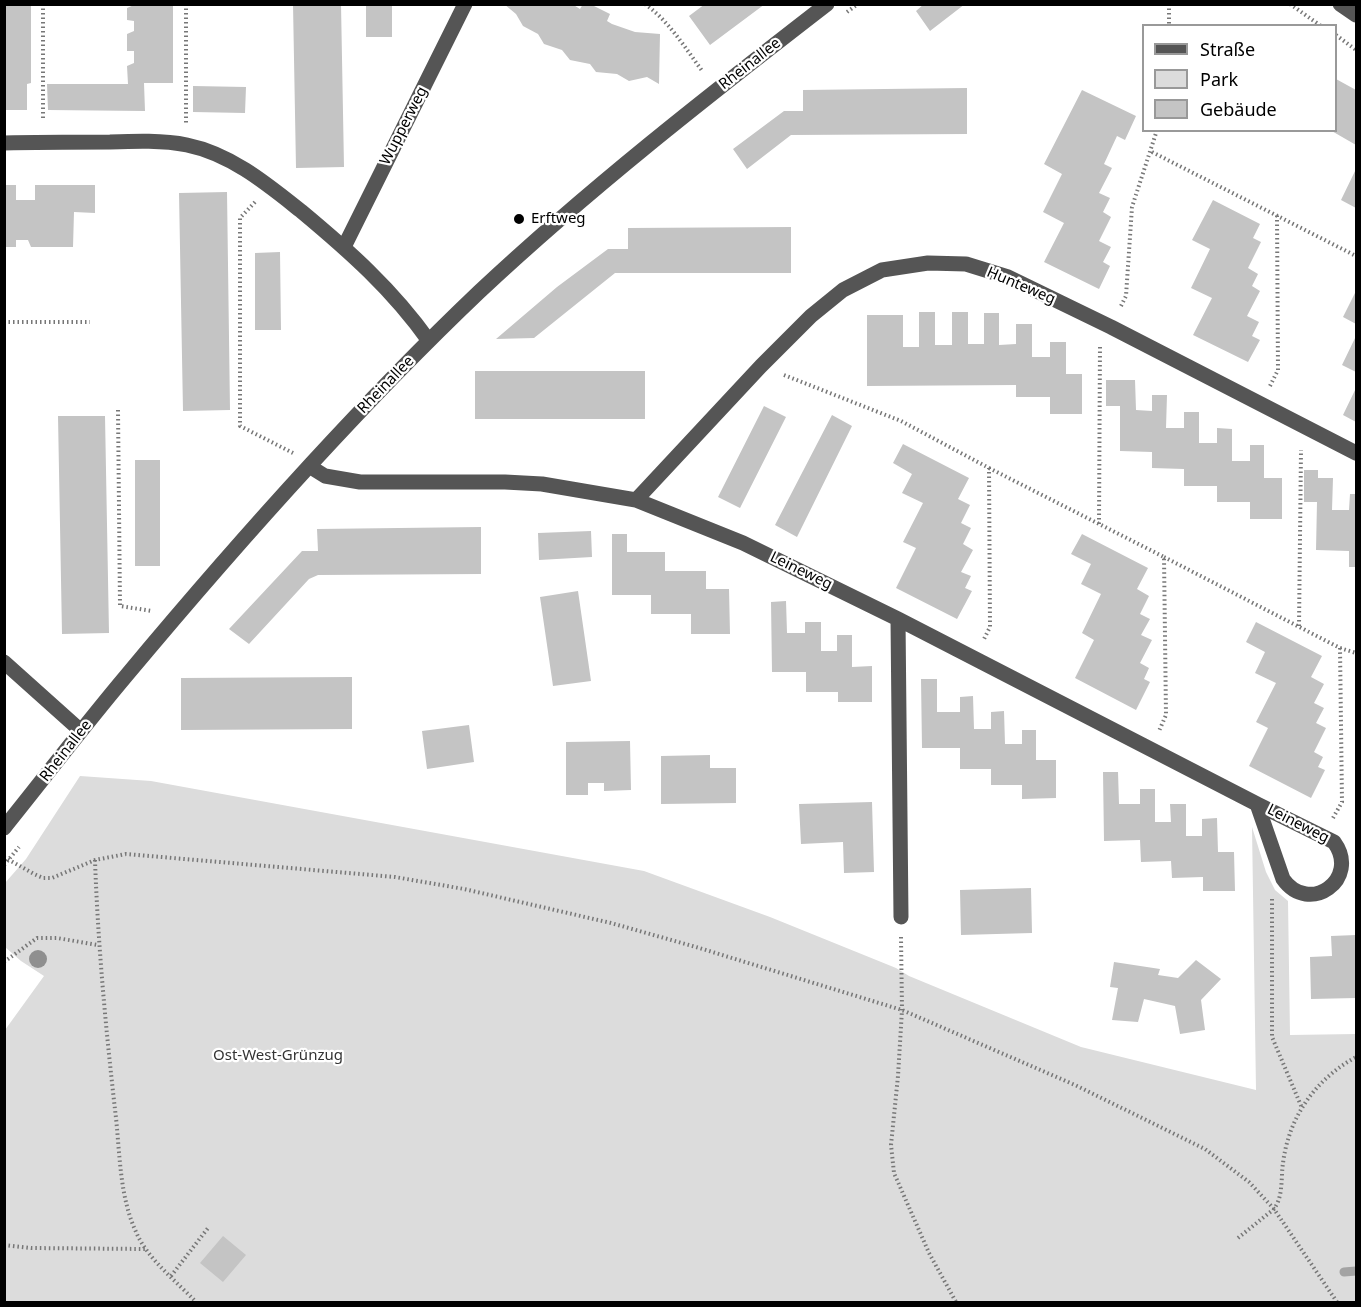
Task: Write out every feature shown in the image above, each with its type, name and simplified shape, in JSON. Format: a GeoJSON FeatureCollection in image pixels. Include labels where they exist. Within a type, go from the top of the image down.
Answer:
{"type":"FeatureCollection","features":[{"type":"Feature","properties":{"kind":"street","name":"Wupperweg"},"geometry":{"type":"LineString","coordinates":[[344,247],[465,4]]}},
{"type":"Feature","properties":{"kind":"street","name":"Rheinallee"},"geometry":{"type":"LineString","coordinates":[[4,828],[168,626],[309,466],[429,341],[537,240],[621,168],[708,96],[827,4]]}},
{"type":"Feature","properties":{"kind":"street"},"geometry":{"type":"LineString","coordinates":[[1340,4],[1356,15]]}},
{"type":"Feature","properties":{"kind":"street"},"geometry":{"type":"LineString","coordinates":[[4,143],[140,141],[186,145],[234,162],[271,187],[344,247],[396,298],[429,341]]}},
{"type":"Feature","properties":{"kind":"street","name":"Hunteweg"},"geometry":{"type":"LineString","coordinates":[[636,500],[761,366],[811,316],[843,290],[882,270],[928,263],[966,264],[1008,277],[1111,327],[1356,453]]}},
{"type":"Feature","properties":{"kind":"street","name":"Leineweg"},"geometry":{"type":"LineString","coordinates":[[309,466],[325,476],[360,482],[542,484],[636,500],[743,543],[898,619],[1257,804],[1323,835],[1334,842],[1343,860],[1341,871],[1334,885],[1318,895],[1294,890],[1288,886],[1283,879],[1257,804]]}},
{"type":"Feature","properties":{"kind":"street"},"geometry":{"type":"LineString","coordinates":[[898,619],[901,916]]}},
{"type":"Feature","properties":{"kind":"street"},"geometry":{"type":"LineString","coordinates":[[4,662],[81,731]]}},
{"type":"Feature","properties":{"kind":"path"},"geometry":{"type":"LineString","coordinates":[[43,4],[43,142]]}},
{"type":"Feature","properties":{"kind":"path"},"geometry":{"type":"LineString","coordinates":[[186,4],[186,145]]}},
{"type":"Feature","properties":{"kind":"path"},"geometry":{"type":"LineString","coordinates":[[645,4],[669,28],[707,76]]}},
{"type":"Feature","properties":{"kind":"path"},"geometry":{"type":"LineString","coordinates":[[841,17],[858,4]]}},
{"type":"Feature","properties":{"kind":"path"},"geometry":{"type":"LineString","coordinates":[[1169,4],[1169,24]]}},
{"type":"Feature","properties":{"kind":"path"},"geometry":{"type":"LineString","coordinates":[[1290,4],[1318,24]]}},
{"type":"Feature","properties":{"kind":"path"},"geometry":{"type":"LineString","coordinates":[[1337,36],[1356,49]]}},
{"type":"Feature","properties":{"kind":"path"},"geometry":{"type":"LineString","coordinates":[[1099,524],[1100,345],[1126,296],[1132,207],[1152,152],[1157,132]]}},
{"type":"Feature","properties":{"kind":"path"},"geometry":{"type":"LineString","coordinates":[[1152,152],[1356,256]]}},
{"type":"Feature","properties":{"kind":"path"},"geometry":{"type":"LineString","coordinates":[[271,187],[240,218],[240,426],[296,455]]}},
{"type":"Feature","properties":{"kind":"path"},"geometry":{"type":"LineString","coordinates":[[1260,404],[1278,370],[1277,215]]}},
{"type":"Feature","properties":{"kind":"path"},"geometry":{"type":"LineString","coordinates":[[4,322],[90,322]]}},
{"type":"Feature","properties":{"kind":"path"},"geometry":{"type":"LineString","coordinates":[[761,366],[901,421],[1340,648],[1356,653]]}},
{"type":"Feature","properties":{"kind":"path"},"geometry":{"type":"LineString","coordinates":[[118,410],[120,606],[159,612],[168,626]]}},
{"type":"Feature","properties":{"kind":"path"},"geometry":{"type":"LineString","coordinates":[[1299,626],[1301,446],[1309,429]]}},
{"type":"Feature","properties":{"kind":"path"},"geometry":{"type":"LineString","coordinates":[[974,658],[990,627],[989,468]]}},
{"type":"Feature","properties":{"kind":"path"},"geometry":{"type":"LineString","coordinates":[[1151,750],[1166,715],[1164,557]]}},
{"type":"Feature","properties":{"kind":"path"},"geometry":{"type":"LineString","coordinates":[[1323,835],[1342,802],[1340,648]]}},
{"type":"Feature","properties":{"kind":"path"},"geometry":{"type":"LineString","coordinates":[[4,865],[7,858],[22,842]]}},
{"type":"Feature","properties":{"kind":"path"},"geometry":{"type":"LineString","coordinates":[[7,858],[43,878],[64,874],[95,860],[126,854],[395,877],[464,889],[610,923],[696,946],[902,1010],[1075,1085],[1205,1149],[1249,1182],[1274,1209],[1337,1302]]}},
{"type":"Feature","properties":{"kind":"path"},"geometry":{"type":"LineString","coordinates":[[95,860],[98,945],[124,1192],[131,1222],[145,1249],[196,1302]]}},
{"type":"Feature","properties":{"kind":"path"},"geometry":{"type":"LineString","coordinates":[[1283,879],[1274,885],[1272,891],[1270,1028],[1302,1108]]}},
{"type":"Feature","properties":{"kind":"path"},"geometry":{"type":"LineString","coordinates":[[4,962],[37,938],[57,938],[98,945]]}},
{"type":"Feature","properties":{"kind":"path"},"geometry":{"type":"LineString","coordinates":[[902,960],[902,1010],[891,1144],[894,1173],[929,1253],[956,1302]]}},
{"type":"Feature","properties":{"kind":"path"},"geometry":{"type":"LineString","coordinates":[[1238,1238],[1274,1209],[1279,1200],[1287,1146],[1296,1117],[1321,1082],[1356,1057]]}},
{"type":"Feature","properties":{"kind":"path"},"geometry":{"type":"LineString","coordinates":[[171,1275],[208,1228]]}},
{"type":"Feature","properties":{"kind":"path"},"geometry":{"type":"LineString","coordinates":[[4,1245],[32,1248],[145,1249]]}},
{"type":"Feature","properties":{"kind":"green space","name":"Ost-West-Grünzug"},"geometry":{"type":"Polygon","coordinates":[[[80,776],[151,781],[644,871],[770,917],[1081,1047],[1256,1090],[1252,827],[1266,872],[1275,890],[1288,901],[1290,1035],[1356,1034],[1356,1302],[5,1302],[5,1030],[44,976],[5,947],[5,883],[26,859],[80,776]]]}},
{"type":"Feature","properties":{"kind":"building"},"geometry":{"type":"Polygon","coordinates":[[[4,4],[31,4],[31,83],[27,84],[27,110],[4,110],[4,4]]]}},
{"type":"Feature","properties":{"kind":"building"},"geometry":{"type":"Polygon","coordinates":[[[293,4],[341,4],[344,167],[296,168],[293,4]]]}},
{"type":"Feature","properties":{"kind":"building"},"geometry":{"type":"Polygon","coordinates":[[[366,4],[392,4],[392,37],[366,37],[366,4]]]}},
{"type":"Feature","properties":{"kind":"building"},"geometry":{"type":"Polygon","coordinates":[[[504,4],[572,4],[580,9],[583,4],[590,4],[610,14],[607,21],[612,24],[635,32],[660,34],[659,84],[647,77],[629,81],[617,74],[596,72],[590,64],[570,60],[562,50],[544,44],[538,34],[523,26],[516,14],[504,4]]]}},
{"type":"Feature","properties":{"kind":"building"},"geometry":{"type":"Polygon","coordinates":[[[705,4],[765,4],[710,45],[689,16],[705,4]]]}},
{"type":"Feature","properties":{"kind":"building"},"geometry":{"type":"Polygon","coordinates":[[[924,4],[965,4],[930,31],[916,11],[924,4]]]}},
{"type":"Feature","properties":{"kind":"building"},"geometry":{"type":"Polygon","coordinates":[[[134,5],[173,5],[173,83],[144,83],[145,111],[48,110],[47,84],[128,84],[127,66],[134,63],[134,51],[127,51],[127,34],[134,31],[134,21],[127,20],[127,8],[134,5]]]}},
{"type":"Feature","properties":{"kind":"building"},"geometry":{"type":"Polygon","coordinates":[[[1337,80],[1356,90],[1356,145],[1333,132],[1337,132],[1337,80]]]}},
{"type":"Feature","properties":{"kind":"building"},"geometry":{"type":"Polygon","coordinates":[[[193,86],[246,87],[245,113],[193,112],[193,86]]]}},
{"type":"Feature","properties":{"kind":"building"},"geometry":{"type":"Polygon","coordinates":[[[967,88],[967,134],[791,135],[747,169],[733,149],[784,111],[803,111],[803,90],[967,88]]]}},
{"type":"Feature","properties":{"kind":"building"},"geometry":{"type":"Polygon","coordinates":[[[1082,90],[1136,116],[1125,140],[1117,136],[1104,164],[1112,168],[1099,193],[1110,198],[1103,212],[1111,217],[1099,241],[1111,247],[1103,262],[1110,266],[1099,289],[1044,262],[1064,223],[1043,212],[1062,174],[1044,164],[1082,90]]]}},
{"type":"Feature","properties":{"kind":"building"},"geometry":{"type":"Polygon","coordinates":[[[1356,169],[1356,208],[1341,200],[1356,169]]]}},
{"type":"Feature","properties":{"kind":"building"},"geometry":{"type":"Polygon","coordinates":[[[4,185],[16,185],[16,200],[35,200],[35,185],[95,185],[95,213],[74,212],[73,247],[31,247],[28,240],[16,240],[16,247],[4,247],[4,185]]]}},
{"type":"Feature","properties":{"kind":"building"},"geometry":{"type":"Polygon","coordinates":[[[227,192],[230,410],[183,411],[179,193],[227,192]]]}},
{"type":"Feature","properties":{"kind":"building"},"geometry":{"type":"Polygon","coordinates":[[[1213,200],[1260,224],[1253,238],[1261,242],[1248,268],[1258,274],[1252,286],[1260,291],[1247,316],[1259,322],[1252,336],[1260,340],[1248,362],[1193,335],[1212,298],[1191,288],[1210,249],[1192,240],[1213,200]]]}},
{"type":"Feature","properties":{"kind":"building"},"geometry":{"type":"Polygon","coordinates":[[[791,227],[791,273],[615,273],[534,338],[496,339],[557,287],[608,249],[628,249],[628,228],[791,227]]]}},
{"type":"Feature","properties":{"kind":"building"},"geometry":{"type":"Polygon","coordinates":[[[280,252],[281,330],[255,330],[255,253],[280,252]]]}},
{"type":"Feature","properties":{"kind":"building"},"geometry":{"type":"Polygon","coordinates":[[[1356,291],[1356,324],[1343,317],[1356,291]]]}},
{"type":"Feature","properties":{"kind":"building"},"geometry":{"type":"Polygon","coordinates":[[[919,312],[935,312],[935,345],[952,345],[952,312],[968,312],[968,344],[984,344],[984,313],[999,313],[999,345],[1016,344],[1016,324],[1032,324],[1032,357],[1050,357],[1050,342],[1066,342],[1066,374],[1082,374],[1082,414],[1050,414],[1050,397],[1016,397],[1016,385],[867,386],[867,315],[903,315],[903,347],[919,347],[919,312]]]}},
{"type":"Feature","properties":{"kind":"building"},"geometry":{"type":"Polygon","coordinates":[[[1356,336],[1356,372],[1342,365],[1356,336]]]}},
{"type":"Feature","properties":{"kind":"building"},"geometry":{"type":"Polygon","coordinates":[[[475,371],[645,371],[645,419],[475,419],[475,371]]]}},
{"type":"Feature","properties":{"kind":"building"},"geometry":{"type":"Polygon","coordinates":[[[1106,380],[1135,380],[1136,410],[1152,411],[1152,395],[1167,395],[1166,428],[1184,428],[1184,412],[1199,412],[1199,443],[1217,443],[1217,428],[1232,429],[1232,461],[1250,461],[1250,445],[1264,445],[1264,478],[1282,478],[1282,519],[1250,519],[1250,502],[1217,502],[1217,486],[1184,486],[1184,469],[1152,468],[1152,452],[1120,451],[1120,406],[1106,406],[1106,380]]]}},
{"type":"Feature","properties":{"kind":"building"},"geometry":{"type":"Polygon","coordinates":[[[1356,388],[1356,422],[1343,415],[1356,388]]]}},
{"type":"Feature","properties":{"kind":"building"},"geometry":{"type":"Polygon","coordinates":[[[764,406],[786,417],[740,508],[718,497],[764,406]]]}},
{"type":"Feature","properties":{"kind":"building"},"geometry":{"type":"Polygon","coordinates":[[[832,415],[852,426],[797,537],[775,525],[832,415]]]}},
{"type":"Feature","properties":{"kind":"building"},"geometry":{"type":"Polygon","coordinates":[[[58,416],[105,416],[109,633],[62,634],[58,416]]]}},
{"type":"Feature","properties":{"kind":"building"},"geometry":{"type":"Polygon","coordinates":[[[903,444],[969,478],[958,499],[970,505],[961,523],[971,528],[963,544],[973,550],[961,572],[971,576],[965,588],[972,591],[957,619],[896,588],[916,548],[903,542],[923,503],[902,493],[912,474],[893,463],[903,444]]]}},
{"type":"Feature","properties":{"kind":"building"},"geometry":{"type":"Polygon","coordinates":[[[135,460],[160,460],[160,566],[135,566],[135,460]]]}},
{"type":"Feature","properties":{"kind":"building"},"geometry":{"type":"Polygon","coordinates":[[[1304,470],[1318,470],[1318,478],[1333,478],[1332,510],[1349,510],[1350,494],[1356,494],[1356,567],[1349,567],[1349,551],[1316,550],[1317,502],[1304,502],[1304,470]]]}},
{"type":"Feature","properties":{"kind":"building"},"geometry":{"type":"Polygon","coordinates":[[[481,527],[481,574],[318,575],[309,579],[249,644],[229,629],[302,551],[318,551],[317,529],[481,527]]]}},
{"type":"Feature","properties":{"kind":"building"},"geometry":{"type":"Polygon","coordinates":[[[591,531],[592,557],[539,560],[538,533],[591,531]]]}},
{"type":"Feature","properties":{"kind":"building"},"geometry":{"type":"Polygon","coordinates":[[[612,534],[627,534],[627,552],[665,552],[665,571],[706,571],[706,589],[729,589],[730,634],[691,634],[691,614],[651,614],[651,595],[612,595],[612,534]]]}},
{"type":"Feature","properties":{"kind":"building"},"geometry":{"type":"Polygon","coordinates":[[[1082,534],[1148,568],[1137,589],[1149,596],[1140,614],[1150,619],[1141,635],[1152,640],[1140,663],[1149,668],[1144,679],[1150,682],[1136,710],[1075,678],[1094,640],[1082,633],[1101,594],[1081,584],[1091,564],[1071,554],[1082,534]]]}},
{"type":"Feature","properties":{"kind":"building"},"geometry":{"type":"Polygon","coordinates":[[[578,591],[591,681],[553,686],[540,597],[578,591]]]}},
{"type":"Feature","properties":{"kind":"building"},"geometry":{"type":"Polygon","coordinates":[[[786,601],[787,633],[805,633],[805,622],[821,622],[821,651],[837,651],[837,635],[852,635],[852,667],[872,666],[872,702],[838,702],[838,692],[806,692],[806,672],[772,672],[771,602],[786,601]]]}},
{"type":"Feature","properties":{"kind":"building"},"geometry":{"type":"Polygon","coordinates":[[[1256,622],[1322,656],[1311,677],[1324,684],[1314,703],[1324,708],[1316,723],[1326,728],[1314,752],[1323,757],[1318,767],[1325,770],[1311,798],[1249,766],[1268,728],[1256,722],[1276,683],[1255,673],[1265,652],[1246,642],[1256,622]]]}},
{"type":"Feature","properties":{"kind":"building"},"geometry":{"type":"Polygon","coordinates":[[[352,677],[352,729],[181,730],[181,678],[352,677]]]}},
{"type":"Feature","properties":{"kind":"building"},"geometry":{"type":"Polygon","coordinates":[[[921,679],[937,679],[937,712],[960,712],[960,697],[973,696],[974,729],[991,729],[991,712],[1004,711],[1005,744],[1022,744],[1022,730],[1036,730],[1036,760],[1056,760],[1056,798],[1022,799],[1022,785],[991,785],[991,769],[960,769],[960,748],[922,748],[921,679]]]}},
{"type":"Feature","properties":{"kind":"building"},"geometry":{"type":"Polygon","coordinates":[[[469,725],[474,762],[427,769],[422,731],[469,725]]]}},
{"type":"Feature","properties":{"kind":"building"},"geometry":{"type":"Polygon","coordinates":[[[630,741],[631,790],[604,791],[604,783],[588,783],[588,795],[566,795],[566,742],[630,741]]]}},
{"type":"Feature","properties":{"kind":"building"},"geometry":{"type":"Polygon","coordinates":[[[710,755],[710,768],[736,768],[736,803],[661,804],[661,756],[710,755]]]}},
{"type":"Feature","properties":{"kind":"building"},"geometry":{"type":"Polygon","coordinates":[[[1103,772],[1118,772],[1119,804],[1140,804],[1140,789],[1155,789],[1155,822],[1171,822],[1170,804],[1186,804],[1186,836],[1202,836],[1202,819],[1217,818],[1218,852],[1234,852],[1235,891],[1203,891],[1203,877],[1172,878],[1171,861],[1141,862],[1140,840],[1104,841],[1103,772]]]}},
{"type":"Feature","properties":{"kind":"building"},"geometry":{"type":"Polygon","coordinates":[[[872,802],[874,872],[844,873],[843,842],[801,844],[799,804],[872,802]]]}},
{"type":"Feature","properties":{"kind":"building"},"geometry":{"type":"Polygon","coordinates":[[[1031,888],[1032,933],[961,935],[960,890],[1031,888]]]}},
{"type":"Feature","properties":{"kind":"building"},"geometry":{"type":"Polygon","coordinates":[[[1356,935],[1356,998],[1311,999],[1310,957],[1332,956],[1331,936],[1356,935]]]}},
{"type":"Feature","properties":{"kind":"building"},"geometry":{"type":"Polygon","coordinates":[[[1196,960],[1221,979],[1201,1000],[1205,1030],[1180,1034],[1175,1006],[1144,999],[1138,1022],[1112,1020],[1118,988],[1110,987],[1114,962],[1160,969],[1158,975],[1178,978],[1196,960]]]}},
{"type":"Feature","properties":{"kind":"building"},"geometry":{"type":"Polygon","coordinates":[[[223,1236],[246,1255],[223,1282],[200,1263],[223,1236]]]}},
{"type":"Feature","properties":{"kind":"waterway"},"geometry":{"type":"LineString","coordinates":[[1344,1272],[1356,1271]]}},
{"type":"Feature","properties":{"kind":"place","name":"Erftweg"},"geometry":{"type":"Point","coordinates":[519,219]}}]}
